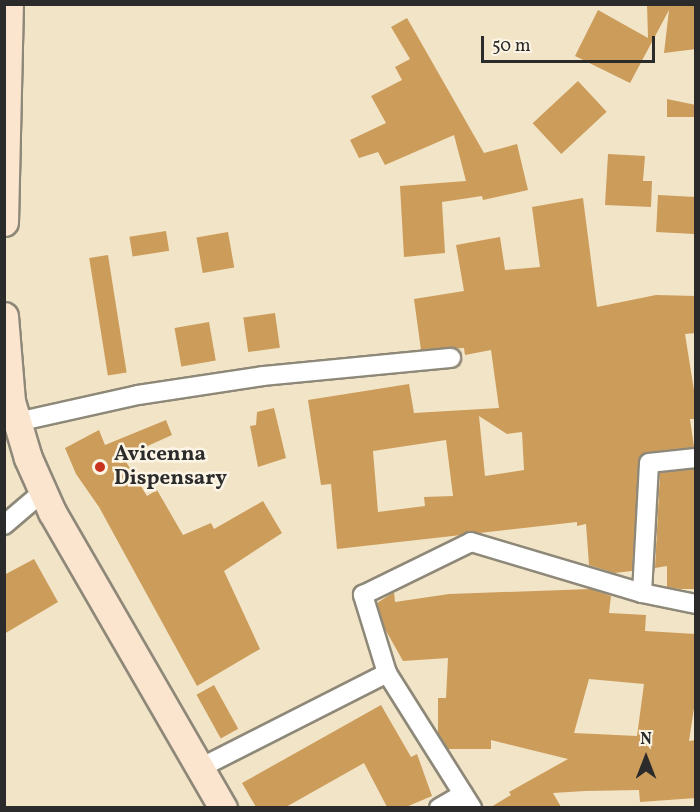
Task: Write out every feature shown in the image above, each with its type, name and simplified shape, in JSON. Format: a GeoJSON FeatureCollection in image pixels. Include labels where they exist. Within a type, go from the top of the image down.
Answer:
{"type":"FeatureCollection","features":[{"type":"Feature","properties":{"kind":"main road"},"geometry":{"type":"LineString","coordinates":[[4,222],[6,53],[9,4]]}},
{"type":"Feature","properties":{"kind":"main road"},"geometry":{"type":"LineString","coordinates":[[4,316],[11,401],[28,458],[45,490],[52,512],[223,807]]}},
{"type":"Feature","properties":{"kind":"street"},"geometry":{"type":"LineString","coordinates":[[17,422],[138,395],[263,376],[451,358]]}},
{"type":"Feature","properties":{"kind":"street"},"geometry":{"type":"LineString","coordinates":[[642,593],[649,464],[696,458]]}},
{"type":"Feature","properties":{"kind":"street"},"geometry":{"type":"LineString","coordinates":[[4,525],[45,490]]}},
{"type":"Feature","properties":{"kind":"street"},"geometry":{"type":"LineString","coordinates":[[439,807],[467,801],[387,673],[363,595],[471,542],[642,593],[696,604]]}},
{"type":"Feature","properties":{"kind":"street"},"geometry":{"type":"LineString","coordinates":[[200,768],[387,673]]}},
{"type":"Feature","properties":{"kind":"building"},"geometry":{"type":"Polygon","coordinates":[[[647,4],[696,4],[696,49],[664,53],[669,10],[630,83],[575,56],[598,10],[648,38],[647,4]]]}},
{"type":"Feature","properties":{"kind":"building"},"geometry":{"type":"Polygon","coordinates":[[[407,18],[484,153],[517,144],[528,190],[483,200],[482,196],[442,202],[445,253],[404,257],[400,186],[466,181],[454,135],[385,165],[378,152],[359,158],[350,140],[386,123],[371,96],[402,80],[395,67],[410,59],[391,27],[407,18]]]}},
{"type":"Feature","properties":{"kind":"building"},"geometry":{"type":"Polygon","coordinates":[[[578,81],[607,112],[561,154],[533,123],[578,81]]]}},
{"type":"Feature","properties":{"kind":"building"},"geometry":{"type":"Polygon","coordinates":[[[667,99],[696,105],[696,117],[667,117],[667,99]]]}},
{"type":"Feature","properties":{"kind":"building"},"geometry":{"type":"Polygon","coordinates":[[[608,154],[645,156],[643,181],[652,181],[651,207],[605,205],[608,154]]]}},
{"type":"Feature","properties":{"kind":"building"},"geometry":{"type":"Polygon","coordinates":[[[658,195],[696,197],[694,234],[656,232],[658,195]]]}},
{"type":"Feature","properties":{"kind":"building"},"geometry":{"type":"Polygon","coordinates":[[[583,198],[597,307],[656,295],[696,296],[696,333],[685,334],[696,403],[696,419],[690,419],[694,447],[648,452],[639,458],[632,571],[614,573],[589,565],[586,524],[577,526],[577,522],[337,549],[331,484],[321,485],[308,400],[409,384],[414,413],[499,408],[491,350],[465,355],[464,348],[421,350],[414,299],[464,291],[456,245],[500,237],[505,270],[540,267],[532,207],[583,198]],[[479,416],[485,476],[524,470],[522,432],[507,434],[479,416]],[[446,440],[373,451],[378,512],[425,506],[424,497],[453,496],[446,440]]]}},
{"type":"Feature","properties":{"kind":"building"},"geometry":{"type":"Polygon","coordinates":[[[166,231],[169,251],[133,257],[129,237],[166,231]]]}},
{"type":"Feature","properties":{"kind":"building"},"geometry":{"type":"Polygon","coordinates":[[[228,232],[234,267],[203,273],[196,238],[228,232]]]}},
{"type":"Feature","properties":{"kind":"building"},"geometry":{"type":"Polygon","coordinates":[[[108,255],[127,373],[108,376],[89,258],[108,255]]]}},
{"type":"Feature","properties":{"kind":"building"},"geometry":{"type":"Polygon","coordinates":[[[275,313],[280,348],[248,352],[243,317],[275,313]]]}},
{"type":"Feature","properties":{"kind":"building"},"geometry":{"type":"Polygon","coordinates":[[[209,322],[216,360],[181,366],[175,328],[209,322]]]}},
{"type":"Feature","properties":{"kind":"building"},"geometry":{"type":"Polygon","coordinates":[[[274,408],[286,458],[258,467],[250,426],[256,425],[257,412],[274,408]]]}},
{"type":"Feature","properties":{"kind":"building"},"geometry":{"type":"Polygon","coordinates":[[[166,420],[172,435],[123,457],[147,496],[157,490],[183,535],[211,523],[214,529],[263,501],[282,533],[224,571],[260,649],[197,686],[99,507],[76,474],[65,448],[99,430],[105,445],[166,420]]]}},
{"type":"Feature","properties":{"kind":"building"},"geometry":{"type":"Polygon","coordinates":[[[696,469],[696,589],[667,587],[667,566],[655,568],[660,473],[696,469]]]}},
{"type":"Feature","properties":{"kind":"building"},"geometry":{"type":"Polygon","coordinates":[[[34,559],[58,602],[4,634],[4,575],[34,559]]]}},
{"type":"Feature","properties":{"kind":"building"},"geometry":{"type":"Polygon","coordinates":[[[591,589],[611,596],[609,613],[646,615],[645,631],[696,634],[696,695],[689,741],[696,740],[696,798],[640,802],[639,790],[585,791],[553,793],[561,807],[491,807],[511,795],[509,792],[568,759],[491,740],[491,749],[448,749],[438,733],[438,698],[446,698],[448,658],[403,661],[385,629],[377,603],[394,592],[395,602],[449,594],[591,589]],[[589,679],[574,733],[637,736],[644,684],[589,679]]]}},
{"type":"Feature","properties":{"kind":"building"},"geometry":{"type":"Polygon","coordinates":[[[214,685],[238,729],[221,738],[197,695],[214,685]]]}},
{"type":"Feature","properties":{"kind":"building"},"geometry":{"type":"Polygon","coordinates":[[[381,705],[411,757],[417,754],[432,796],[406,807],[387,807],[364,763],[286,807],[256,807],[242,783],[381,705]]]}},
{"type":"Feature","properties":{"kind":"place","name":"Avicenna Dispensary"},"geometry":{"type":"Point","coordinates":[100,467]}}]}
